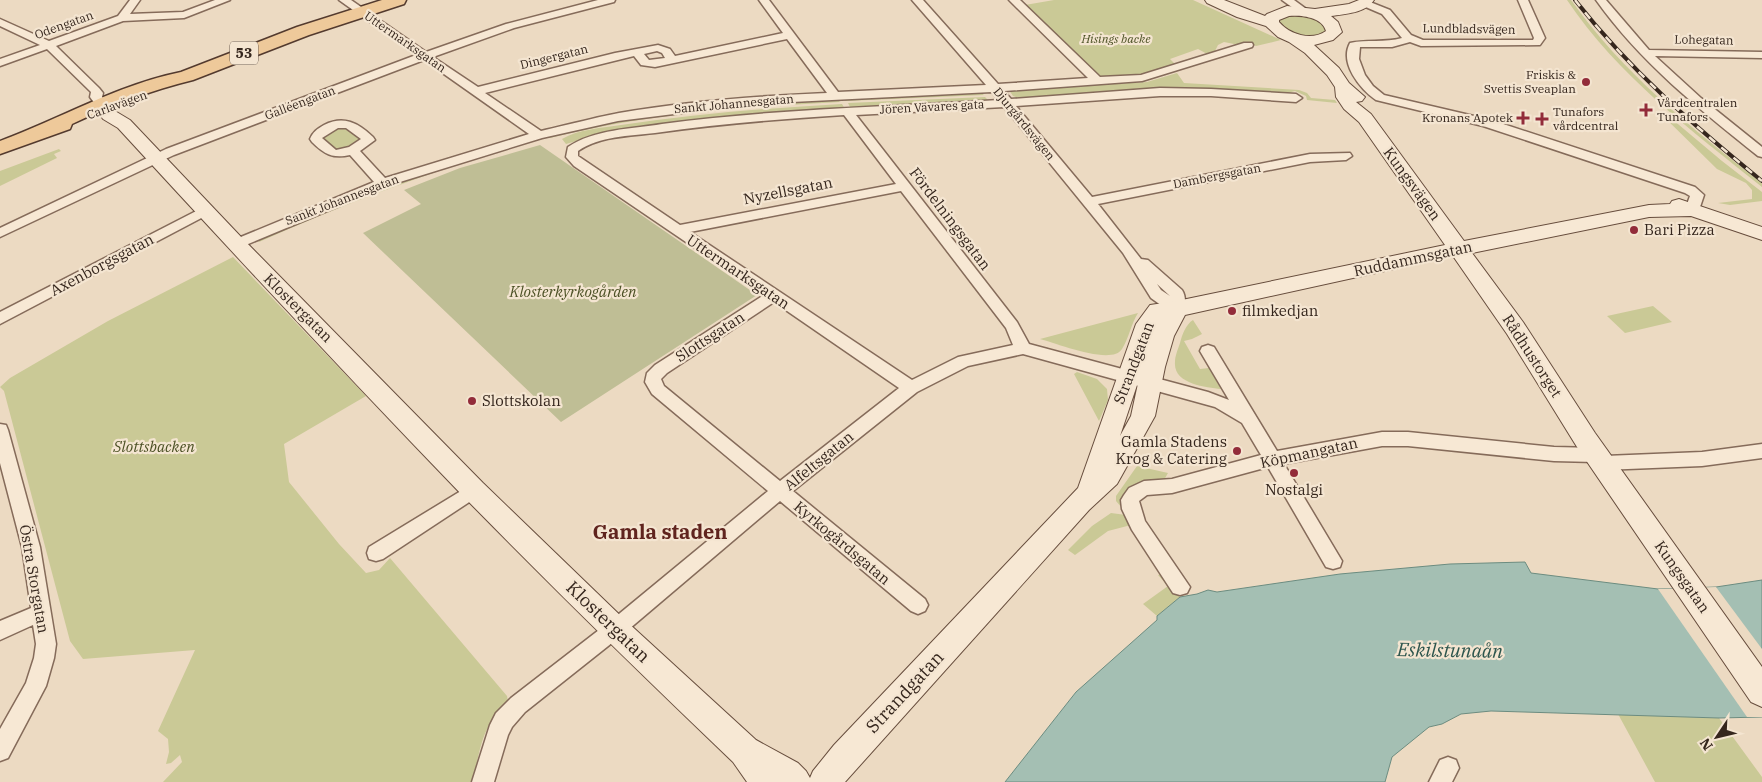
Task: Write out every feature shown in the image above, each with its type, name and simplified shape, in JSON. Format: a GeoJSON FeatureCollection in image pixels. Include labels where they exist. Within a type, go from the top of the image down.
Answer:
{"type":"FeatureCollection","features":[{"type":"Feature","properties":{"kind":"main road","name":"Carlavägen"},"geometry":{"type":"LineString","coordinates":[[0,148],[176,83],[186,76],[303,31],[354,7],[385,0]]}},
{"type":"Feature","properties":{"kind":"main road","name":"Carlavägen"},"geometry":{"type":"LineString","coordinates":[[354,7],[398,0]]}},
{"type":"Feature","properties":{"kind":"street"},"geometry":{"type":"LineString","coordinates":[[122,18],[135,0]]}},
{"type":"Feature","properties":{"kind":"street","name":"Odengatan"},"geometry":{"type":"LineString","coordinates":[[0,63],[122,18],[184,14],[225,0]]}},
{"type":"Feature","properties":{"kind":"street","name":"Galléengatan"},"geometry":{"type":"LineString","coordinates":[[0,233],[154,159],[424,56],[510,26],[610,0]]}},
{"type":"Feature","properties":{"kind":"street"},"geometry":{"type":"LineString","coordinates":[[764,0],[835,96]]}},
{"type":"Feature","properties":{"kind":"street","name":"Djurgårdsvägen"},"geometry":{"type":"LineString","coordinates":[[917,0],[995,88],[1128,250],[1156,294],[1177,309]]}},
{"type":"Feature","properties":{"kind":"street"},"geometry":{"type":"LineString","coordinates":[[1014,0],[1098,82]]}},
{"type":"Feature","properties":{"kind":"street","name":"Lundbladsvägen"},"geometry":{"type":"LineString","coordinates":[[1361,4],[1386,12],[1410,39],[1430,44],[1536,43],[1540,38],[1523,0]]}},
{"type":"Feature","properties":{"kind":"street"},"geometry":{"type":"LineString","coordinates":[[1602,0],[1646,53],[1706,108],[1762,152]]}},
{"type":"Feature","properties":{"kind":"street"},"geometry":{"type":"LineString","coordinates":[[1219,3],[1310,13],[1325,18],[1332,25]]}},
{"type":"Feature","properties":{"kind":"street"},"geometry":{"type":"LineString","coordinates":[[1310,13],[1361,4]]}},
{"type":"Feature","properties":{"kind":"street"},"geometry":{"type":"LineString","coordinates":[[1294,38],[1322,39],[1334,32],[1333,19],[1361,4]]}},
{"type":"Feature","properties":{"kind":"street","name":"Uttermarksgatan"},"geometry":{"type":"LineString","coordinates":[[354,7],[539,135]]}},
{"type":"Feature","properties":{"kind":"street","name":"Kungsvägen"},"geometry":{"type":"LineString","coordinates":[[1280,10],[1278,32],[1294,38],[1311,50],[1333,72],[1343,87],[1343,94],[1348,104],[1365,118],[1459,249]]}},
{"type":"Feature","properties":{"kind":"street","name":"Klostergatan"},"geometry":{"type":"LineString","coordinates":[[0,22],[49,45],[110,106],[154,159],[474,490],[615,629],[744,751],[766,782]]}},
{"type":"Feature","properties":{"kind":"street","name":"Dingergatan"},"geometry":{"type":"LineString","coordinates":[[478,91],[538,74],[637,52],[663,49],[672,60],[791,35]]}},
{"type":"Feature","properties":{"kind":"street","name":"Kungsvägen"},"geometry":{"type":"LineString","coordinates":[[1322,39],[1333,72]]}},
{"type":"Feature","properties":{"kind":"street"},"geometry":{"type":"LineString","coordinates":[[1410,39],[1398,43],[1357,44],[1353,48],[1352,60],[1355,66],[1370,89],[1380,98],[1487,123],[1690,190],[1697,195],[1692,210]]}},
{"type":"Feature","properties":{"kind":"street","name":"Sankt Johannesgatan"},"geometry":{"type":"LineString","coordinates":[[236,244],[382,183],[539,135],[618,117],[754,100],[1098,82],[1150,76],[1248,45]]}},
{"type":"Feature","properties":{"kind":"street","name":"Lohegatan"},"geometry":{"type":"LineString","coordinates":[[1646,53],[1762,55]]}},
{"type":"Feature","properties":{"kind":"street","name":"Jören Vävares gata"},"geometry":{"type":"LineString","coordinates":[[572,150],[586,141],[700,122],[761,116],[1006,103],[1158,92],[1200,92],[1296,98]]}},
{"type":"Feature","properties":{"kind":"street","name":"Fördelningsgatan"},"geometry":{"type":"LineString","coordinates":[[848,112],[1012,326],[1023,348]]}},
{"type":"Feature","properties":{"kind":"street"},"geometry":{"type":"LineString","coordinates":[[353,150],[382,183]]}},
{"type":"Feature","properties":{"kind":"street","name":"Uttermarksgatan"},"geometry":{"type":"LineString","coordinates":[[572,150],[572,157],[579,163],[911,388]]}},
{"type":"Feature","properties":{"kind":"street","name":"Dambergsgatan"},"geometry":{"type":"LineString","coordinates":[[1088,202],[1310,158],[1346,156]]}},
{"type":"Feature","properties":{"kind":"street","name":"Nyzellsgatan"},"geometry":{"type":"LineString","coordinates":[[677,230],[906,186]]}},
{"type":"Feature","properties":{"kind":"street","name":"Ruddammsgatan"},"geometry":{"type":"LineString","coordinates":[[1177,309],[1649,211],[1692,210],[1762,234]]}},
{"type":"Feature","properties":{"kind":"street","name":"Axenborgsgatan"},"geometry":{"type":"LineString","coordinates":[[0,318],[204,211]]}},
{"type":"Feature","properties":{"kind":"street","name":"Rådhustorget"},"geometry":{"type":"LineString","coordinates":[[1459,249],[1515,328],[1600,459]]}},
{"type":"Feature","properties":{"kind":"street","name":"Slottsgatan"},"geometry":{"type":"LineString","coordinates":[[653,382],[653,377],[662,369],[773,296]]}},
{"type":"Feature","properties":{"kind":"street","name":"Strandgatan"},"geometry":{"type":"LineString","coordinates":[[824,782],[845,756],[1089,493],[1108,477],[1144,416],[1139,379],[1177,309]]}},
{"type":"Feature","properties":{"kind":"street","name":"Alfeltsgatan"},"geometry":{"type":"LineString","coordinates":[[483,782],[504,720],[518,705],[615,629],[780,492],[911,388],[964,362],[1023,348],[1221,403],[1247,418]]}},
{"type":"Feature","properties":{"kind":"street"},"geometry":{"type":"LineString","coordinates":[[1208,351],[1333,561]]}},
{"type":"Feature","properties":{"kind":"street","name":"Kyrkogårdsgatan"},"geometry":{"type":"LineString","coordinates":[[653,382],[658,390],[918,605]]}},
{"type":"Feature","properties":{"kind":"street","name":"Östra Storgatan"},"geometry":{"type":"LineString","coordinates":[[0,430],[30,547],[46,644],[45,659],[30,697],[0,750]]}},
{"type":"Feature","properties":{"kind":"street","name":"Köpmangatan"},"geometry":{"type":"LineString","coordinates":[[1180,587],[1138,525],[1131,508],[1130,500],[1135,493],[1144,488],[1172,486],[1272,459],[1382,439],[1408,439],[1600,459],[1702,459],[1762,451]]}},
{"type":"Feature","properties":{"kind":"street","name":"Kungsgatan"},"geometry":{"type":"LineString","coordinates":[[1600,459],[1762,692]]}},
{"type":"Feature","properties":{"kind":"street"},"geometry":{"type":"LineString","coordinates":[[376,553],[474,490]]}},
{"type":"Feature","properties":{"kind":"street"},"geometry":{"type":"LineString","coordinates":[[0,631],[42,612]]}},
{"type":"Feature","properties":{"kind":"street","name":"Klostergatan"},"geometry":{"type":"LineString","coordinates":[[744,751],[787,774],[795,782]]}},
{"type":"Feature","properties":{"kind":"green space","name":"Hisings backe"},"geometry":{"type":"Polygon","coordinates":[[[1054,0],[1193,0],[1281,40],[1256,46],[1249,43],[1239,45],[1224,42],[1218,45],[1214,53],[1209,55],[1198,49],[1170,59],[1175,64],[1136,76],[1100,77],[1025,5],[1054,0]]]}},
{"type":"Feature","properties":{"kind":"green space"},"geometry":{"type":"Polygon","coordinates":[[[1567,0],[1571,0],[1591,26],[1635,75],[1684,120],[1762,183],[1762,187],[1657,101],[1609,53],[1567,0]]]}},
{"type":"Feature","properties":{"kind":"green space"},"geometry":{"type":"Polygon","coordinates":[[[1285,15],[1317,17],[1329,30],[1310,37],[1297,35],[1278,26],[1278,19],[1285,15]]]}},
{"type":"Feature","properties":{"kind":"green space"},"geometry":{"type":"Polygon","coordinates":[[[1177,73],[1184,83],[1299,90],[1307,93],[1311,98],[1335,100],[1337,103],[1307,100],[1306,96],[1295,91],[1280,95],[1155,90],[1019,98],[1013,96],[1009,90],[1147,82],[1177,73]]]}},
{"type":"Feature","properties":{"kind":"green space"},"geometry":{"type":"Polygon","coordinates":[[[980,92],[984,95],[845,101],[843,99],[980,92]]]}},
{"type":"Feature","properties":{"kind":"green space"},"geometry":{"type":"Polygon","coordinates":[[[985,97],[991,103],[851,109],[848,103],[985,97]]]}},
{"type":"Feature","properties":{"kind":"green space"},"geometry":{"type":"Polygon","coordinates":[[[838,100],[840,102],[730,109],[658,117],[550,138],[544,137],[690,110],[751,104],[838,100]]]}},
{"type":"Feature","properties":{"kind":"green space"},"geometry":{"type":"Polygon","coordinates":[[[842,104],[845,109],[669,123],[634,128],[566,144],[562,139],[591,129],[676,118],[842,104]]]}},
{"type":"Feature","properties":{"kind":"green space"},"geometry":{"type":"Polygon","coordinates":[[[1659,112],[1666,114],[1762,192],[1762,201],[1730,205],[1718,203],[1752,199],[1752,190],[1746,183],[1717,169],[1659,112]]]}},
{"type":"Feature","properties":{"kind":"green space"},"geometry":{"type":"Polygon","coordinates":[[[349,126],[363,139],[362,142],[339,150],[330,147],[321,136],[340,127],[349,126]]]}},
{"type":"Feature","properties":{"kind":"green space"},"geometry":{"type":"Polygon","coordinates":[[[538,138],[396,186],[259,242],[256,238],[345,199],[538,138]]]}},
{"type":"Feature","properties":{"kind":"green space","name":"Klosterkyrkogården"},"geometry":{"type":"Polygon","coordinates":[[[540,145],[757,295],[561,422],[363,233],[421,204],[404,190],[460,168],[540,145]]]}},
{"type":"Feature","properties":{"kind":"green space"},"geometry":{"type":"Polygon","coordinates":[[[59,149],[61,151],[54,154],[57,158],[0,186],[0,171],[59,149]]]}},
{"type":"Feature","properties":{"kind":"green space","name":"Slottsbacken"},"geometry":{"type":"Polygon","coordinates":[[[233,257],[366,396],[284,444],[289,482],[339,544],[366,573],[379,570],[390,558],[507,696],[508,701],[499,710],[483,738],[473,782],[163,782],[182,762],[180,755],[171,763],[166,764],[169,752],[168,739],[158,731],[195,650],[83,659],[70,641],[4,391],[0,387],[10,378],[108,321],[233,257]]]}},
{"type":"Feature","properties":{"kind":"green space"},"geometry":{"type":"Polygon","coordinates":[[[1653,306],[1672,322],[1625,333],[1607,316],[1653,306]]]}},
{"type":"Feature","properties":{"kind":"green space"},"geometry":{"type":"Polygon","coordinates":[[[1138,313],[1122,349],[1116,354],[1107,355],[1083,352],[1040,339],[1138,313]]]}},
{"type":"Feature","properties":{"kind":"green space"},"geometry":{"type":"Polygon","coordinates":[[[1193,320],[1202,334],[1184,341],[1200,369],[1209,368],[1221,389],[1185,380],[1176,369],[1175,362],[1182,337],[1186,327],[1193,320]]]}},
{"type":"Feature","properties":{"kind":"green space"},"geometry":{"type":"Polygon","coordinates":[[[1077,372],[1097,379],[1107,389],[1108,400],[1099,421],[1074,374],[1077,372]]]}},
{"type":"Feature","properties":{"kind":"green space"},"geometry":{"type":"Polygon","coordinates":[[[1137,466],[1168,473],[1164,480],[1123,502],[1122,508],[1116,501],[1116,496],[1137,466]]]}},
{"type":"Feature","properties":{"kind":"green space"},"geometry":{"type":"Polygon","coordinates":[[[1111,513],[1126,515],[1131,525],[1108,531],[1075,555],[1068,550],[1092,526],[1111,513]]]}},
{"type":"Feature","properties":{"kind":"green space"},"geometry":{"type":"Polygon","coordinates":[[[1162,574],[1180,597],[1157,616],[1143,604],[1168,586],[1158,575],[1162,574]]]}},
{"type":"Feature","properties":{"kind":"green space"},"geometry":{"type":"Polygon","coordinates":[[[1618,714],[1719,718],[1762,777],[1762,782],[1655,782],[1618,714]]]}},
{"type":"Feature","properties":{"kind":"water","name":"Eskilstunaån"},"geometry":{"type":"Polygon","coordinates":[[[1525,562],[1531,573],[1658,589],[1716,587],[1762,580],[1762,717],[1719,718],[1491,711],[1461,714],[1442,724],[1429,727],[1392,757],[1385,782],[1005,782],[1076,692],[1180,597],[1208,590],[1217,592],[1340,574],[1450,564],[1525,562]]]}},
{"type":"Feature","properties":{"kind":"pier"},"geometry":{"type":"Polygon","coordinates":[[[1716,587],[1762,649],[1762,717],[1747,717],[1658,589],[1716,587]]]}},
{"type":"Feature","properties":{"kind":"railway"},"geometry":{"type":"LineString","coordinates":[[1575,0],[1617,50],[1663,96],[1762,181]]}},
{"type":"Feature","properties":{"kind":"place","name":"Friskis & Svettis Sveaplan"},"geometry":{"type":"Point","coordinates":[1586,82]}},
{"type":"Feature","properties":{"kind":"place","name":"Vårdcentralen Tunafors"},"geometry":{"type":"Point","coordinates":[1646,110]}},
{"type":"Feature","properties":{"kind":"place","name":"Kronans Apotek"},"geometry":{"type":"Point","coordinates":[1523,118]}},
{"type":"Feature","properties":{"kind":"place","name":"Tunafors vårdcentral"},"geometry":{"type":"Point","coordinates":[1542,119]}},
{"type":"Feature","properties":{"kind":"place","name":"Bari Pizza"},"geometry":{"type":"Point","coordinates":[1634,230]}},
{"type":"Feature","properties":{"kind":"place","name":"filmkedjan"},"geometry":{"type":"Point","coordinates":[1232,311]}},
{"type":"Feature","properties":{"kind":"place","name":"Slottskolan"},"geometry":{"type":"Point","coordinates":[472,401]}},
{"type":"Feature","properties":{"kind":"place","name":"Gamla Stadens Krog & Catering"},"geometry":{"type":"Point","coordinates":[1237,451]}},
{"type":"Feature","properties":{"kind":"place","name":"Nostalgi"},"geometry":{"type":"Point","coordinates":[1294,473]}},
{"type":"Feature","properties":{"kind":"district","name":"Gamla staden"},"geometry":{"type":"Point","coordinates":[660,532]}}]}
